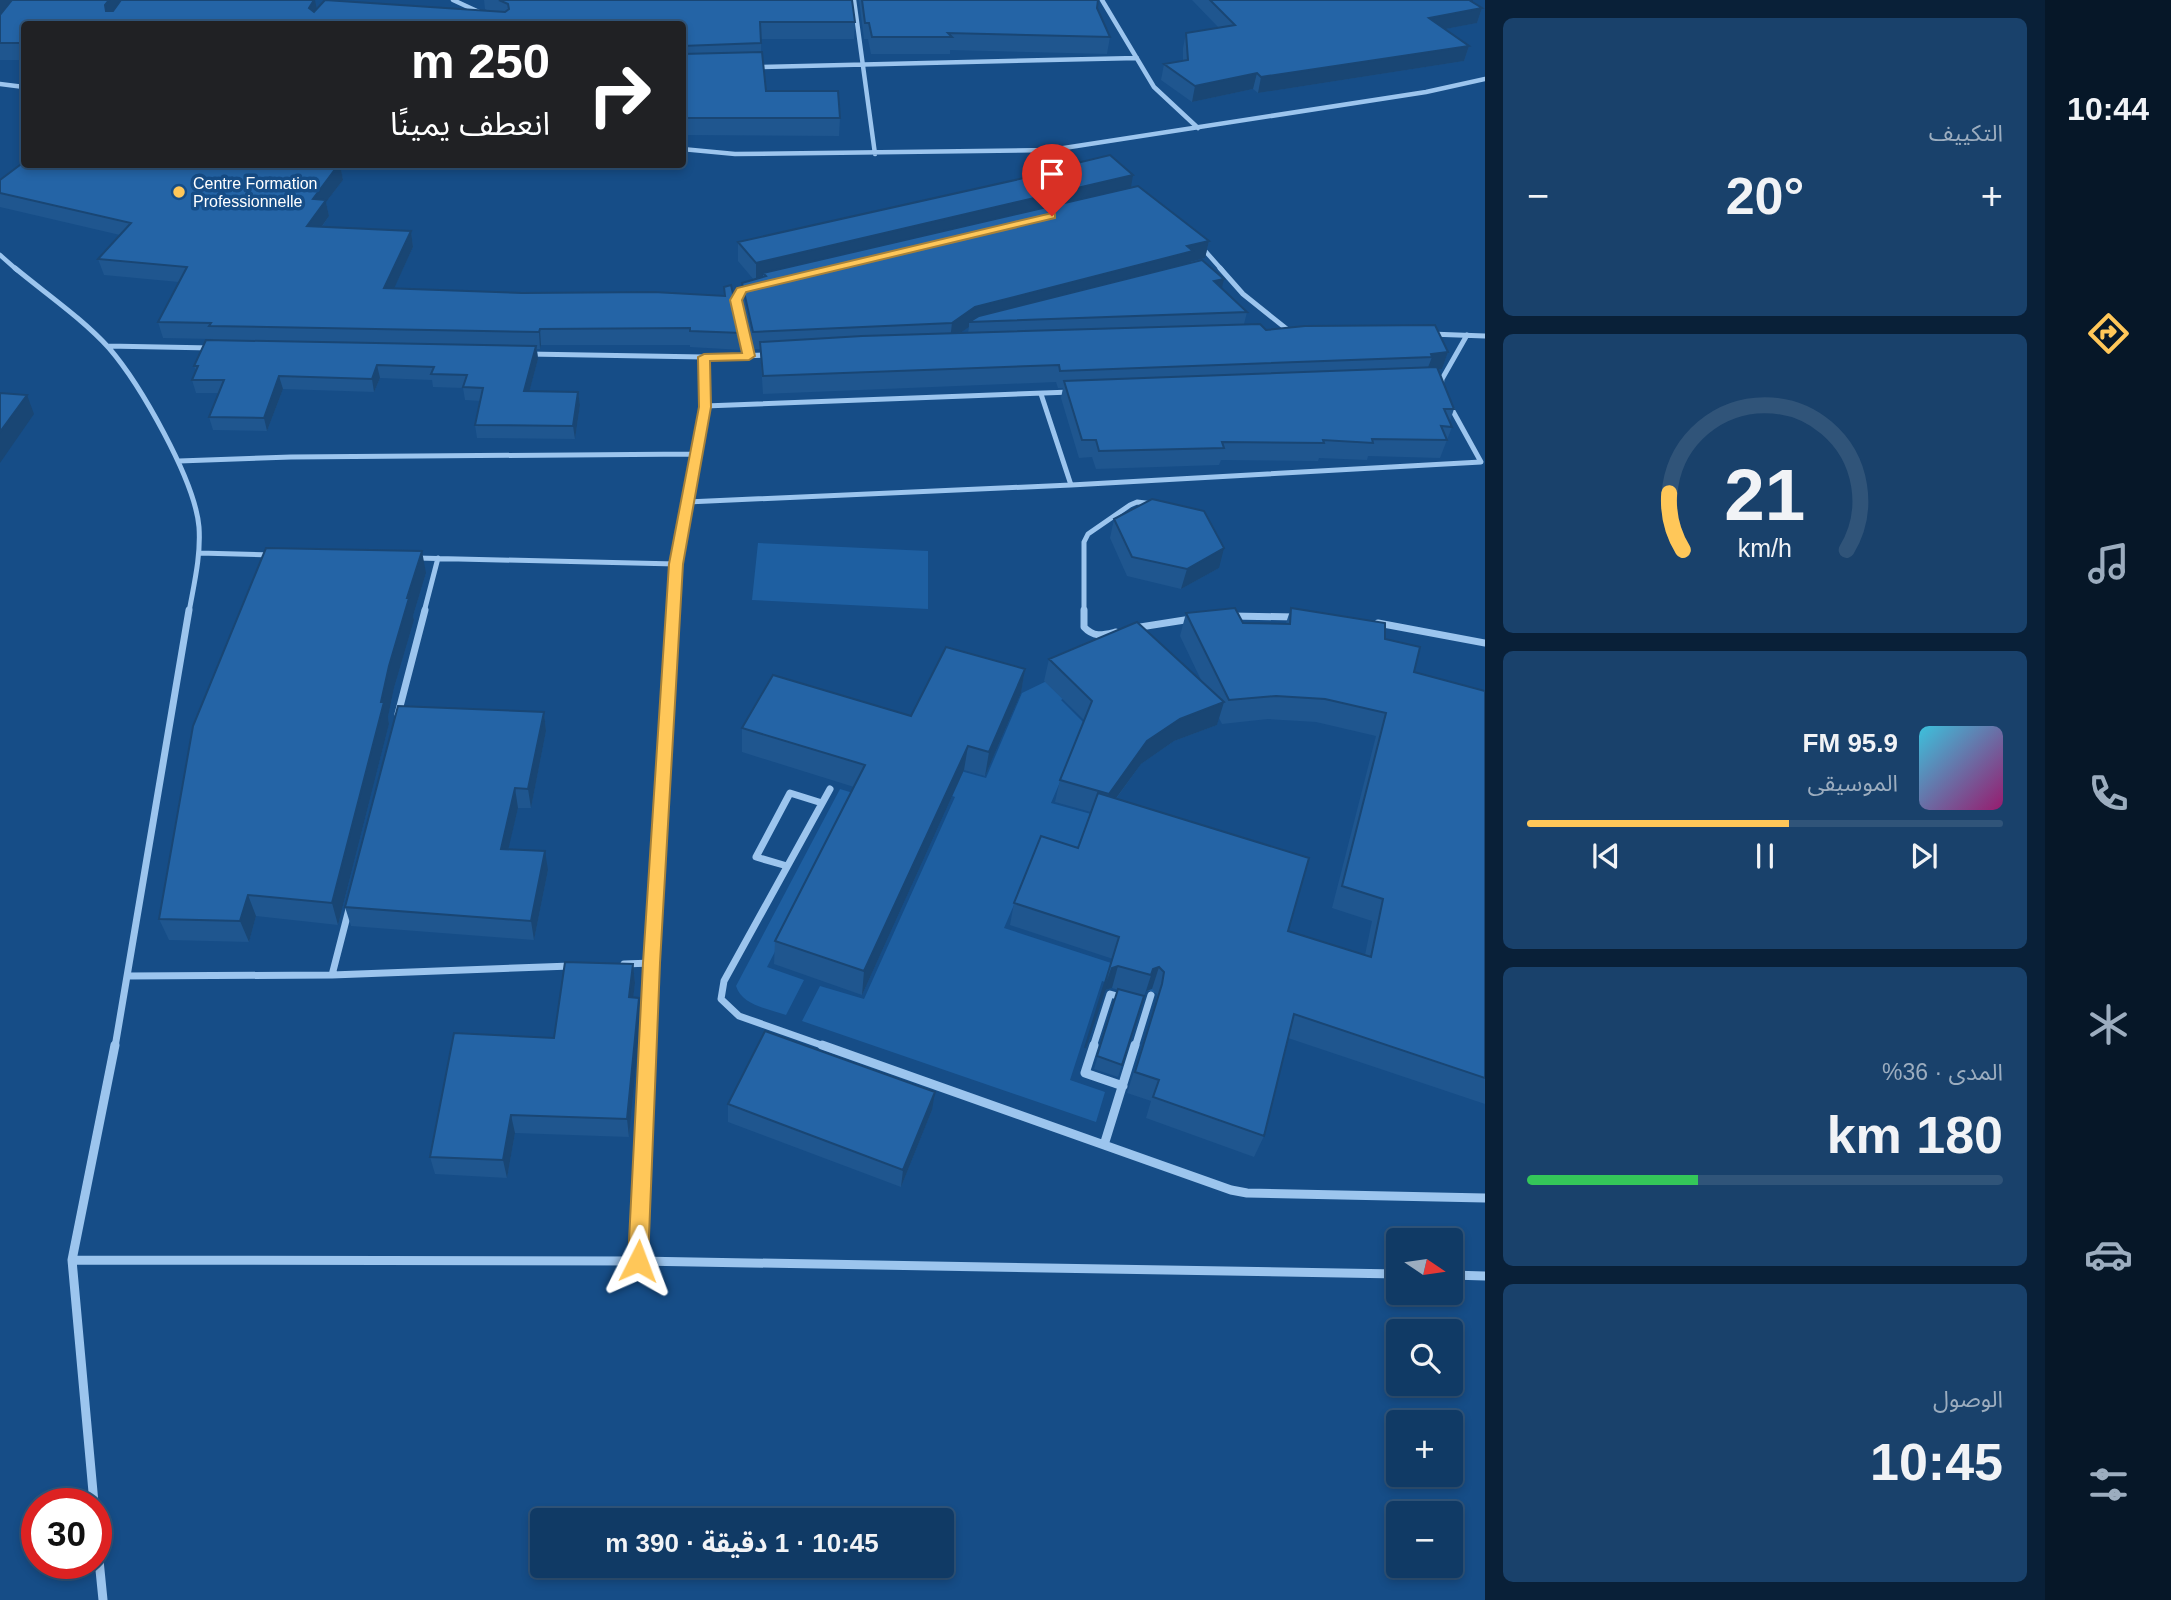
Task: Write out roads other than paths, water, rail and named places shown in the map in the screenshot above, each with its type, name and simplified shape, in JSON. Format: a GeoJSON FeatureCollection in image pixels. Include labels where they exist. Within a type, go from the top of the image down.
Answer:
{"type":"FeatureCollection","features":[{"type":"Feature","properties":{"kind":"street"},"geometry":{"type":"LineString","coordinates":[[453,0],[488,17]]}},
{"type":"Feature","properties":{"kind":"street"},"geometry":{"type":"LineString","coordinates":[[854,0],[875,154]]}},
{"type":"Feature","properties":{"kind":"street"},"geometry":{"type":"LineString","coordinates":[[1102,0],[1154,88],[1198,128]]}},
{"type":"Feature","properties":{"kind":"street"},"geometry":{"type":"LineString","coordinates":[[755,66],[1137,58]]}},
{"type":"Feature","properties":{"kind":"street"},"geometry":{"type":"LineString","coordinates":[[686,149],[735,154],[1051,150],[1426,92],[1485,79]]}},
{"type":"Feature","properties":{"kind":"street"},"geometry":{"type":"LineString","coordinates":[[0,84],[21,87]]}},
{"type":"Feature","properties":{"kind":"street"},"geometry":{"type":"LineString","coordinates":[[1196,241],[1207,249],[1243,294],[1294,334]]}},
{"type":"Feature","properties":{"kind":"street"},"geometry":{"type":"LineString","coordinates":[[0,255],[107,346],[128,372],[179,461],[199,526],[199,553],[107,1092],[72,1260],[93,1488]]}},
{"type":"Feature","properties":{"kind":"street"},"geometry":{"type":"LineString","coordinates":[[1205,269],[1219,265]]}},
{"type":"Feature","properties":{"kind":"street"},"geometry":{"type":"LineString","coordinates":[[749,356],[736,300],[741,290],[754,287]]}},
{"type":"Feature","properties":{"kind":"street"},"geometry":{"type":"LineString","coordinates":[[1280,335],[1306,334]]}},
{"type":"Feature","properties":{"kind":"street"},"geometry":{"type":"LineString","coordinates":[[1426,334],[1485,336]]}},
{"type":"Feature","properties":{"kind":"street"},"geometry":{"type":"LineString","coordinates":[[1442,390],[1442,379],[1466,335]]}},
{"type":"Feature","properties":{"kind":"street"},"geometry":{"type":"LineString","coordinates":[[107,346],[218,348]]}},
{"type":"Feature","properties":{"kind":"street"},"geometry":{"type":"LineString","coordinates":[[524,354],[704,357],[774,354]]}},
{"type":"Feature","properties":{"kind":"street"},"geometry":{"type":"LineString","coordinates":[[638,1261],[652,963],[676,564],[705,407],[704,357]]}},
{"type":"Feature","properties":{"kind":"street"},"geometry":{"type":"LineString","coordinates":[[1429,379],[1442,379]]}},
{"type":"Feature","properties":{"kind":"street"},"geometry":{"type":"LineString","coordinates":[[705,407],[1083,392]]}},
{"type":"Feature","properties":{"kind":"street"},"geometry":{"type":"LineString","coordinates":[[1041,394],[1071,485]]}},
{"type":"Feature","properties":{"kind":"street"},"geometry":{"type":"LineString","coordinates":[[687,502],[1071,485],[1481,462],[1448,402]]}},
{"type":"Feature","properties":{"kind":"street"},"geometry":{"type":"LineString","coordinates":[[179,461],[291,457],[695,454]]}},
{"type":"Feature","properties":{"kind":"street"},"geometry":{"type":"LineString","coordinates":[[1120,632],[1100,636],[1090,634],[1084,627],[1084,542],[1088,534],[1137,502],[1168,507]]}},
{"type":"Feature","properties":{"kind":"street"},"geometry":{"type":"LineString","coordinates":[[199,553],[278,555]]}},
{"type":"Feature","properties":{"kind":"street"},"geometry":{"type":"LineString","coordinates":[[411,558],[676,564]]}},
{"type":"Feature","properties":{"kind":"street"},"geometry":{"type":"LineString","coordinates":[[397,720],[438,558]]}},
{"type":"Feature","properties":{"kind":"street"},"geometry":{"type":"LineString","coordinates":[[1225,617],[1301,617]]}},
{"type":"Feature","properties":{"kind":"street"},"geometry":{"type":"LineString","coordinates":[[1131,629],[1203,618]]}},
{"type":"Feature","properties":{"kind":"street"},"geometry":{"type":"LineString","coordinates":[[1373,622],[1485,643]]}},
{"type":"Feature","properties":{"kind":"street"},"geometry":{"type":"LineString","coordinates":[[830,789],[724,981],[721,999],[738,1016],[1231,1190],[1247,1193],[1485,1198]]}},
{"type":"Feature","properties":{"kind":"street"},"geometry":{"type":"LineString","coordinates":[[787,866],[756,857],[790,793],[822,803]]}},
{"type":"Feature","properties":{"kind":"street"},"geometry":{"type":"LineString","coordinates":[[332,975],[353,894]]}},
{"type":"Feature","properties":{"kind":"street"},"geometry":{"type":"LineString","coordinates":[[610,965],[652,963]]}},
{"type":"Feature","properties":{"kind":"street"},"geometry":{"type":"LineString","coordinates":[[127,976],[332,975],[582,966]]}},
{"type":"Feature","properties":{"kind":"street"},"geometry":{"type":"LineString","coordinates":[[1123,1086],[1085,1073],[1105,1007],[1110,994],[1149,1005]]}},
{"type":"Feature","properties":{"kind":"street"},"geometry":{"type":"LineString","coordinates":[[1104,1145],[1151,995]]}},
{"type":"Feature","properties":{"kind":"street"},"geometry":{"type":"LineString","coordinates":[[72,1260],[638,1261],[1386,1275]]}},
{"type":"Feature","properties":{"kind":"street"},"geometry":{"type":"LineString","coordinates":[[1463,1275],[1485,1276]]}},
{"type":"Feature","properties":{"kind":"street"},"geometry":{"type":"LineString","coordinates":[[101,1579],[103,1600]]}},
{"type":"Feature","properties":{"kind":"place","name":"Centre Formation Professionnelle"},"geometry":{"type":"Point","coordinates":[179,192]}}]}
